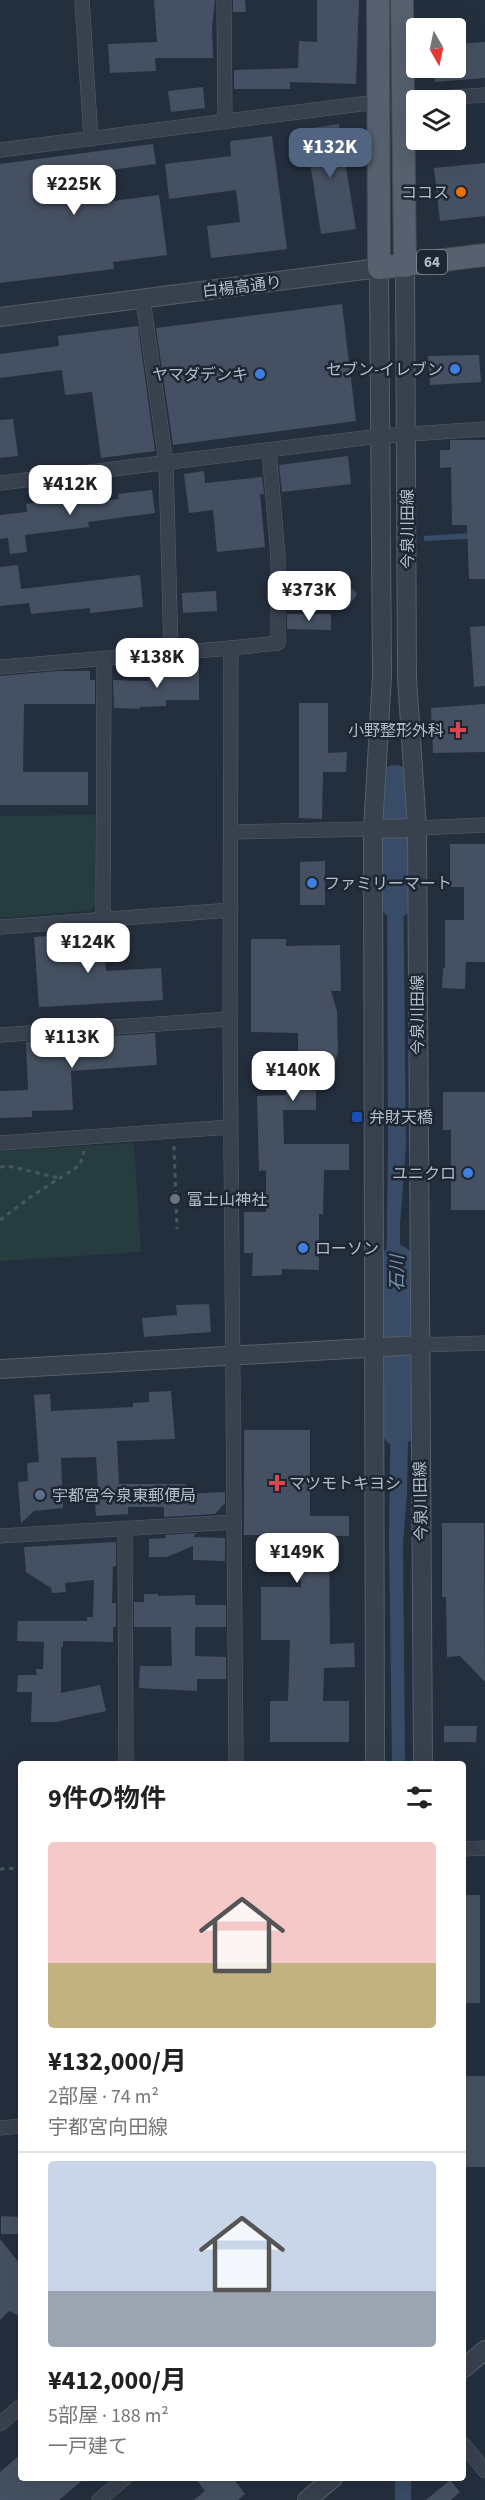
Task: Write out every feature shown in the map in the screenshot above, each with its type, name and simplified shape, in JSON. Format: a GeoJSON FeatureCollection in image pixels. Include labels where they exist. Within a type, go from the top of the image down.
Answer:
{"type":"FeatureCollection","features":[{"type":"Feature","properties":{"kind":"main road"},"geometry":{"type":"LineString","coordinates":[[378,0],[379,268]]}},
{"type":"Feature","properties":{"kind":"main road","name":"64"},"geometry":{"type":"LineString","coordinates":[[402,0],[405,266]]}},
{"type":"Feature","properties":{"kind":"main road","name":"白楊高通り"},"geometry":{"type":"LineString","coordinates":[[379,268],[485,255]]}},
{"type":"Feature","properties":{"kind":"street"},"geometry":{"type":"LineString","coordinates":[[82,0],[91,139]]}},
{"type":"Feature","properties":{"kind":"street"},"geometry":{"type":"LineString","coordinates":[[224,0],[225,122]]}},
{"type":"Feature","properties":{"kind":"street"},"geometry":{"type":"LineString","coordinates":[[0,150],[377,102],[485,94]]}},
{"type":"Feature","properties":{"kind":"street","name":"今泉川田線"},"geometry":{"type":"LineString","coordinates":[[405,266],[407,678],[417,828],[423,1761]]}},
{"type":"Feature","properties":{"kind":"street","name":"今泉川田線"},"geometry":{"type":"LineString","coordinates":[[375,1761],[373,829],[382,676],[379,268]]}},
{"type":"Feature","properties":{"kind":"street","name":"白楊高通り"},"geometry":{"type":"LineString","coordinates":[[0,317],[379,268]]}},
{"type":"Feature","properties":{"kind":"street"},"geometry":{"type":"LineString","coordinates":[[143,299],[166,463],[171,652]]}},
{"type":"Feature","properties":{"kind":"street"},"geometry":{"type":"LineString","coordinates":[[0,483],[380,436],[485,429]]}},
{"type":"Feature","properties":{"kind":"street"},"geometry":{"type":"LineString","coordinates":[[0,667],[278,643],[278,557],[269,450]]}},
{"type":"Feature","properties":{"kind":"street"},"geometry":{"type":"LineString","coordinates":[[231,648],[230,1019],[236,1761]]}},
{"type":"Feature","properties":{"kind":"street"},"geometry":{"type":"LineString","coordinates":[[104,658],[104,919]]}},
{"type":"Feature","properties":{"kind":"street"},"geometry":{"type":"LineString","coordinates":[[232,832],[485,825]]}},
{"type":"Feature","properties":{"kind":"street"},"geometry":{"type":"LineString","coordinates":[[0,927],[231,910]]}},
{"type":"Feature","properties":{"kind":"street"},"geometry":{"type":"LineString","coordinates":[[0,1035],[230,1019]]}},
{"type":"Feature","properties":{"kind":"street"},"geometry":{"type":"LineString","coordinates":[[0,1143],[231,1127]]}},
{"type":"Feature","properties":{"kind":"street"},"geometry":{"type":"LineString","coordinates":[[0,1369],[375,1347],[485,1343]]}},
{"type":"Feature","properties":{"kind":"street"},"geometry":{"type":"LineString","coordinates":[[0,1536],[234,1522]]}},
{"type":"Feature","properties":{"kind":"street"},"geometry":{"type":"LineString","coordinates":[[125,1528],[126,1761]]}},
{"type":"Feature","properties":{"kind":"street"},"geometry":{"type":"LineString","coordinates":[[466,1849],[485,1848]]}},
{"type":"Feature","properties":{"kind":"street"},"geometry":{"type":"LineString","coordinates":[[0,2127],[18,2126]]}},
{"type":"Feature","properties":{"kind":"street"},"geometry":{"type":"LineString","coordinates":[[466,2366],[485,2350]]}},
{"type":"Feature","properties":{"kind":"street"},"geometry":{"type":"LineString","coordinates":[[0,2424],[18,2409]]}},
{"type":"Feature","properties":{"kind":"street"},"geometry":{"type":"LineString","coordinates":[[466,2447],[485,2471]]}},
{"type":"Feature","properties":{"kind":"street"},"geometry":{"type":"LineString","coordinates":[[99,2500],[121,2481]]}},
{"type":"Feature","properties":{"kind":"street"},"geometry":{"type":"LineString","coordinates":[[307,2500],[329,2481]]}},
{"type":"Feature","properties":{"kind":"path"},"geometry":{"type":"LineString","coordinates":[[174,1132],[177,1229]]}},
{"type":"Feature","properties":{"kind":"path"},"geometry":{"type":"LineString","coordinates":[[0,1220],[29,1197],[80,1165],[86,1146],[84,1137]]}},
{"type":"Feature","properties":{"kind":"path"},"geometry":{"type":"LineString","coordinates":[[0,1167],[8,1166],[59,1178]]}},
{"type":"Feature","properties":{"kind":"path"},"geometry":{"type":"LineString","coordinates":[[0,1869],[18,1868]]}},
{"type":"Feature","properties":{"kind":"green space"},"geometry":{"type":"Polygon","coordinates":[[[95,815],[97,902],[90,911],[0,918],[0,816],[95,815]]]}},
{"type":"Feature","properties":{"kind":"green space"},"geometry":{"type":"Polygon","coordinates":[[[134,1143],[141,1252],[0,1261],[0,1151],[134,1143]]]}},
{"type":"Feature","properties":{"kind":"water"},"geometry":{"type":"Polygon","coordinates":[[[485,532],[485,538],[424,541],[424,536],[485,532]]]}},
{"type":"Feature","properties":{"kind":"water"},"geometry":{"type":"Polygon","coordinates":[[[387,861],[403,861],[406,1146],[400,1224],[400,1303],[386,1302],[387,861]]]}},
{"type":"Feature","properties":{"kind":"water"},"geometry":{"type":"Polygon","coordinates":[[[409,1386],[407,1492],[403,1545],[405,1761],[392,1761],[389,1539],[391,1387],[409,1386]]]}},
{"type":"Feature","properties":{"kind":"water"},"geometry":{"type":"Polygon","coordinates":[[[395,2481],[411,2481],[411,2500],[395,2500],[395,2481]]]}},
{"type":"Feature","properties":{"kind":"building"},"geometry":{"type":"Polygon","coordinates":[[[154,0],[215,0],[212,27],[213,58],[155,58],[156,71],[110,73],[108,44],[157,42],[154,0]]]}},
{"type":"Feature","properties":{"kind":"building"},"geometry":{"type":"Polygon","coordinates":[[[233,0],[245,0],[246,12],[233,12],[233,0]]]}},
{"type":"Feature","properties":{"kind":"building"},"geometry":{"type":"Polygon","coordinates":[[[317,0],[359,0],[356,84],[290,82],[290,89],[234,89],[234,70],[298,68],[299,41],[317,42],[317,0]]]}},
{"type":"Feature","properties":{"kind":"building"},"geometry":{"type":"Polygon","coordinates":[[[485,42],[485,78],[435,82],[435,78],[466,78],[466,43],[485,42]]]}},
{"type":"Feature","properties":{"kind":"building"},"geometry":{"type":"Polygon","coordinates":[[[203,87],[205,108],[171,112],[168,91],[203,87]]]}},
{"type":"Feature","properties":{"kind":"building"},"geometry":{"type":"Polygon","coordinates":[[[339,124],[356,229],[321,234],[305,129],[339,124]]]}},
{"type":"Feature","properties":{"kind":"building"},"geometry":{"type":"Polygon","coordinates":[[[272,136],[287,249],[211,258],[207,226],[240,222],[236,190],[169,199],[165,164],[231,156],[230,141],[272,136]]]}},
{"type":"Feature","properties":{"kind":"building"},"geometry":{"type":"Polygon","coordinates":[[[153,144],[156,164],[102,171],[105,202],[159,195],[167,255],[113,262],[114,269],[0,283],[0,164],[153,144]]]}},
{"type":"Feature","properties":{"kind":"building","name":"ココス"},"geometry":{"type":"Polygon","coordinates":[[[485,163],[485,216],[440,221],[434,168],[485,163]]]}},
{"type":"Feature","properties":{"kind":"building","name":"ヤマダデンキ"},"geometry":{"type":"Polygon","coordinates":[[[342,304],[356,421],[173,445],[156,328],[342,304]]]}},
{"type":"Feature","properties":{"kind":"building"},"geometry":{"type":"Polygon","coordinates":[[[138,326],[155,451],[101,458],[92,392],[65,395],[62,370],[0,378],[0,354],[59,346],[58,336],[138,326]]]}},
{"type":"Feature","properties":{"kind":"building","name":"セブン-イレブン"},"geometry":{"type":"Polygon","coordinates":[[[479,355],[481,382],[430,385],[428,356],[479,355]]]}},
{"type":"Feature","properties":{"kind":"building"},"geometry":{"type":"Polygon","coordinates":[[[13,419],[18,456],[0,458],[0,420],[13,419]]]}},
{"type":"Feature","properties":{"kind":"building"},"geometry":{"type":"Polygon","coordinates":[[[450,440],[485,440],[485,579],[469,579],[467,525],[452,525],[451,467],[440,468],[440,450],[450,450],[450,440]]]}},
{"type":"Feature","properties":{"kind":"building"},"geometry":{"type":"Polygon","coordinates":[[[348,456],[351,484],[282,492],[279,465],[348,456]]]}},
{"type":"Feature","properties":{"kind":"building"},"geometry":{"type":"Polygon","coordinates":[[[204,471],[205,483],[262,477],[264,494],[260,494],[265,547],[217,552],[213,510],[189,513],[184,474],[204,471]]]}},
{"type":"Feature","properties":{"kind":"building"},"geometry":{"type":"Polygon","coordinates":[[[152,490],[155,513],[88,522],[89,527],[25,535],[27,552],[10,554],[8,538],[0,539],[0,515],[27,512],[26,504],[85,496],[86,503],[119,499],[118,494],[152,490]]]}},
{"type":"Feature","properties":{"kind":"building"},"geometry":{"type":"Polygon","coordinates":[[[18,565],[21,589],[140,575],[143,607],[90,613],[90,608],[31,614],[29,603],[0,606],[0,567],[18,565]]]}},
{"type":"Feature","properties":{"kind":"building"},"geometry":{"type":"Polygon","coordinates":[[[321,576],[347,576],[347,582],[357,594],[347,609],[321,609],[321,576]]]}},
{"type":"Feature","properties":{"kind":"building"},"geometry":{"type":"Polygon","coordinates":[[[216,591],[217,611],[183,613],[182,593],[216,591]]]}},
{"type":"Feature","properties":{"kind":"building"},"geometry":{"type":"Polygon","coordinates":[[[287,614],[331,614],[331,630],[287,629],[287,614]]]}},
{"type":"Feature","properties":{"kind":"building"},"geometry":{"type":"Polygon","coordinates":[[[485,626],[485,686],[474,687],[470,627],[485,626]]]}},
{"type":"Feature","properties":{"kind":"building"},"geometry":{"type":"Polygon","coordinates":[[[149,670],[199,670],[199,700],[166,700],[166,706],[140,707],[139,709],[114,708],[113,680],[149,681],[149,670]]]}},
{"type":"Feature","properties":{"kind":"building"},"geometry":{"type":"Polygon","coordinates":[[[57,671],[90,671],[90,680],[95,680],[95,704],[24,704],[23,772],[88,772],[88,805],[0,805],[0,676],[57,671]]]}},
{"type":"Feature","properties":{"kind":"building"},"geometry":{"type":"Polygon","coordinates":[[[299,703],[328,703],[328,753],[347,752],[346,772],[323,772],[322,819],[299,818],[299,703]]]}},
{"type":"Feature","properties":{"kind":"building","name":"小野整形外科"},"geometry":{"type":"Polygon","coordinates":[[[485,704],[485,752],[433,753],[431,708],[485,704]]]}},
{"type":"Feature","properties":{"kind":"building"},"geometry":{"type":"Polygon","coordinates":[[[450,844],[485,844],[485,962],[466,962],[465,989],[442,988],[443,968],[445,968],[445,920],[464,920],[464,887],[450,887],[450,844]]]}},
{"type":"Feature","properties":{"kind":"building","name":"ファミリーマート"},"geometry":{"type":"Polygon","coordinates":[[[325,861],[325,905],[300,905],[300,862],[325,861]]]}},
{"type":"Feature","properties":{"kind":"building"},"geometry":{"type":"Polygon","coordinates":[[[103,932],[106,971],[161,968],[163,1000],[39,1007],[34,937],[103,932]]]}},
{"type":"Feature","properties":{"kind":"building"},"geometry":{"type":"Polygon","coordinates":[[[251,939],[286,939],[286,946],[340,945],[341,991],[331,991],[337,1011],[338,1052],[333,1069],[316,1071],[316,1110],[283,1110],[284,1144],[349,1144],[349,1170],[324,1170],[323,1214],[319,1214],[319,1270],[282,1269],[282,1275],[252,1276],[253,1253],[244,1253],[244,1212],[266,1212],[266,1170],[259,1171],[257,1096],[286,1095],[286,1084],[298,1084],[298,1033],[251,1032],[251,939]]]}},
{"type":"Feature","properties":{"kind":"building"},"geometry":{"type":"Polygon","coordinates":[[[155,1033],[157,1065],[71,1071],[73,1110],[32,1111],[32,1117],[0,1118],[0,1091],[28,1090],[26,1042],[155,1033]]]}},
{"type":"Feature","properties":{"kind":"building"},"geometry":{"type":"Polygon","coordinates":[[[443,1092],[485,1092],[485,1210],[451,1210],[451,1130],[443,1130],[443,1092]]]}},
{"type":"Feature","properties":{"kind":"building"},"geometry":{"type":"Polygon","coordinates":[[[209,1304],[211,1332],[144,1337],[142,1318],[177,1315],[176,1305],[209,1304]]]}},
{"type":"Feature","properties":{"kind":"building"},"geometry":{"type":"Polygon","coordinates":[[[171,1391],[175,1439],[117,1441],[119,1484],[186,1484],[186,1494],[225,1492],[225,1503],[215,1514],[164,1517],[164,1507],[128,1507],[128,1514],[96,1516],[94,1488],[98,1488],[96,1457],[61,1458],[63,1508],[34,1511],[21,1523],[18,1482],[28,1481],[27,1463],[39,1462],[34,1395],[50,1394],[51,1411],[133,1407],[133,1403],[149,1402],[149,1392],[171,1391]]]}},
{"type":"Feature","properties":{"kind":"building"},"geometry":{"type":"Polygon","coordinates":[[[244,1430],[310,1430],[310,1516],[349,1516],[349,1536],[329,1536],[330,1644],[354,1643],[355,1667],[324,1668],[323,1701],[349,1701],[349,1742],[270,1742],[270,1701],[288,1701],[290,1640],[261,1640],[261,1587],[301,1587],[300,1535],[244,1535],[244,1430]]]}},
{"type":"Feature","properties":{"kind":"building"},"geometry":{"type":"Polygon","coordinates":[[[442,1523],[484,1523],[485,1682],[460,1656],[447,1657],[446,1597],[442,1597],[442,1523]]]}},
{"type":"Feature","properties":{"kind":"building"},"geometry":{"type":"Polygon","coordinates":[[[197,1533],[193,1537],[225,1538],[225,1561],[193,1560],[193,1546],[167,1557],[149,1557],[149,1539],[166,1538],[165,1535],[197,1533]]]}},
{"type":"Feature","properties":{"kind":"building"},"geometry":{"type":"Polygon","coordinates":[[[116,1542],[112,1603],[116,1603],[116,1627],[113,1627],[113,1642],[63,1641],[63,1647],[61,1647],[61,1693],[100,1685],[106,1711],[56,1722],[31,1722],[32,1692],[17,1692],[18,1675],[37,1675],[36,1669],[43,1669],[44,1642],[17,1641],[18,1621],[87,1621],[87,1617],[93,1617],[94,1580],[65,1583],[66,1592],[52,1593],[51,1588],[26,1572],[24,1547],[116,1542]]]}},
{"type":"Feature","properties":{"kind":"building"},"geometry":{"type":"Polygon","coordinates":[[[144,1594],[195,1595],[195,1605],[226,1605],[226,1627],[195,1627],[195,1656],[226,1657],[226,1679],[197,1679],[197,1691],[139,1688],[140,1666],[172,1666],[171,1627],[134,1627],[134,1602],[144,1602],[144,1594]]]}},
{"type":"Feature","properties":{"kind":"building"},"geometry":{"type":"Polygon","coordinates":[[[444,1726],[477,1726],[476,1742],[444,1742],[444,1726]]]}},
{"type":"Feature","properties":{"kind":"building"},"geometry":{"type":"Polygon","coordinates":[[[466,1895],[480,1895],[480,2003],[466,2003],[466,1895]]]}},
{"type":"Feature","properties":{"kind":"building"},"geometry":{"type":"Polygon","coordinates":[[[466,2076],[485,2076],[485,2167],[466,2167],[466,2076]]]}},
{"type":"Feature","properties":{"kind":"building"},"geometry":{"type":"Polygon","coordinates":[[[1,2216],[18,2217],[18,2234],[1,2234],[1,2216]]]}},
{"type":"Feature","properties":{"kind":"building"},"geometry":{"type":"Polygon","coordinates":[[[0,2239],[18,2261],[18,2316],[9,2311],[0,2320],[0,2239]]]}},
{"type":"Feature","properties":{"kind":"building"},"geometry":{"type":"Polygon","coordinates":[[[18,2457],[18,2481],[81,2481],[59,2500],[0,2500],[0,2472],[18,2457]]]}},
{"type":"Feature","properties":{"kind":"building"},"geometry":{"type":"Polygon","coordinates":[[[197,2481],[235,2481],[245,2494],[238,2500],[194,2500],[205,2491],[197,2481]]]}},
{"type":"Feature","properties":{"kind":"building"},"geometry":{"type":"Polygon","coordinates":[[[449,2481],[460,2492],[451,2500],[426,2500],[449,2481]]]}},
{"type":"Feature","properties":{"kind":"waterway","name":"石川"},"geometry":{"type":"LineString","coordinates":[[395,781],[396,902]]}},
{"type":"Feature","properties":{"kind":"waterway","name":"石川"},"geometry":{"type":"LineString","coordinates":[[397,1261],[398,1430]]}},
{"type":"Feature","properties":{"kind":"place","name":"ココス"},"geometry":{"type":"Point","coordinates":[461,192]}},
{"type":"Feature","properties":{"kind":"place","name":"セブン-イレブン"},"geometry":{"type":"Point","coordinates":[455,369]}},
{"type":"Feature","properties":{"kind":"place","name":"ヤマダデンキ"},"geometry":{"type":"Point","coordinates":[260,374]}},
{"type":"Feature","properties":{"kind":"place","name":"小野整形外科"},"geometry":{"type":"Point","coordinates":[458,730]}},
{"type":"Feature","properties":{"kind":"place","name":"ファミリーマート"},"geometry":{"type":"Point","coordinates":[312,883]}},
{"type":"Feature","properties":{"kind":"place","name":"弁財天橋"},"geometry":{"type":"Point","coordinates":[357,1117]}},
{"type":"Feature","properties":{"kind":"place","name":"ユニクロ"},"geometry":{"type":"Point","coordinates":[468,1173]}},
{"type":"Feature","properties":{"kind":"place","name":"富士山神社"},"geometry":{"type":"Point","coordinates":[175,1199]}},
{"type":"Feature","properties":{"kind":"place","name":"ローソン"},"geometry":{"type":"Point","coordinates":[303,1248]}},
{"type":"Feature","properties":{"kind":"place","name":"マツモトキヨシ"},"geometry":{"type":"Point","coordinates":[277,1483]}},
{"type":"Feature","properties":{"kind":"place","name":"宇都宮今泉東郵便局"},"geometry":{"type":"Point","coordinates":[40,1495]}}]}
